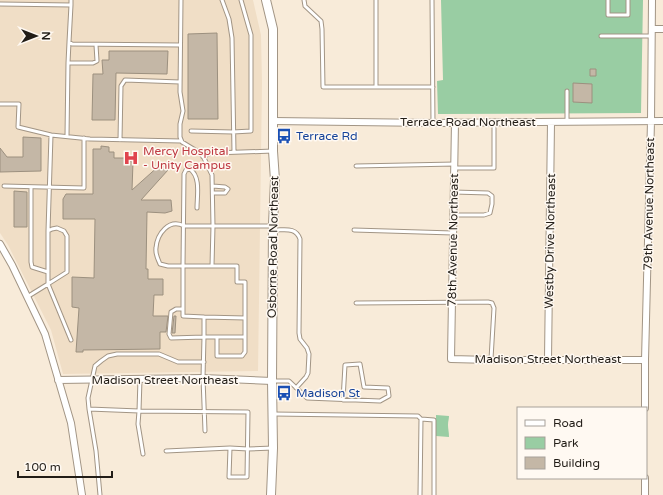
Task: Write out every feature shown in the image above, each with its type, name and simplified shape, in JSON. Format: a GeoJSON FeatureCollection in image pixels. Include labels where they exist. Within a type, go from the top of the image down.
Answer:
{"type":"FeatureCollection","features":[{"type":"Feature","properties":{"kind":"street","name":"Osborne Road Northeast"},"geometry":{"type":"LineString","coordinates":[[266,0],[273,29],[273,151],[275,180],[273,228],[273,448],[271,495]]}},
{"type":"Feature","properties":{"kind":"street","name":"79th Avenue Northeast"},"geometry":{"type":"LineString","coordinates":[[645,407],[652,0]]}},
{"type":"Feature","properties":{"kind":"street"},"geometry":{"type":"LineString","coordinates":[[652,33],[663,29]]}},
{"type":"Feature","properties":{"kind":"street","name":"Terrace Road Northeast"},"geometry":{"type":"LineString","coordinates":[[273,121],[433,123],[663,121]]}},
{"type":"Feature","properties":{"kind":"street","name":"78th Avenue Northeast"},"geometry":{"type":"LineString","coordinates":[[451,359],[455,122]]}},
{"type":"Feature","properties":{"kind":"street","name":"Westby Drive Northeast"},"geometry":{"type":"LineString","coordinates":[[548,360],[551,122]]}},
{"type":"Feature","properties":{"kind":"street"},"geometry":{"type":"LineString","coordinates":[[0,244],[12,265],[45,334],[71,424],[82,495]]}},
{"type":"Feature","properties":{"kind":"street","name":"Madison Street Northeast"},"geometry":{"type":"LineString","coordinates":[[451,359],[646,360]]}},
{"type":"Feature","properties":{"kind":"street","name":"Madison Street Northeast"},"geometry":{"type":"LineString","coordinates":[[58,380],[203,378],[272,381]]}},
{"type":"Feature","properties":{"kind":"street"},"geometry":{"type":"LineString","coordinates":[[645,479],[645,495]]}},
{"type":"Feature","properties":{"kind":"lane"},"geometry":{"type":"LineString","coordinates":[[67,136],[71,0]]}},
{"type":"Feature","properties":{"kind":"lane"},"geometry":{"type":"LineString","coordinates":[[181,0],[180,92],[183,111],[180,124],[181,141]]}},
{"type":"Feature","properties":{"kind":"lane"},"geometry":{"type":"LineString","coordinates":[[222,0],[229,19],[232,38],[234,152]]}},
{"type":"Feature","properties":{"kind":"lane"},"geometry":{"type":"LineString","coordinates":[[191,131],[251,131],[251,35],[241,0]]}},
{"type":"Feature","properties":{"kind":"lane"},"geometry":{"type":"LineString","coordinates":[[304,0],[305,6],[321,21],[323,87],[433,87]]}},
{"type":"Feature","properties":{"kind":"lane"},"geometry":{"type":"LineString","coordinates":[[376,0],[376,87]]}},
{"type":"Feature","properties":{"kind":"lane"},"geometry":{"type":"LineString","coordinates":[[432,0],[433,123]]}},
{"type":"Feature","properties":{"kind":"lane"},"geometry":{"type":"LineString","coordinates":[[608,0],[608,15],[628,15],[628,0]]}},
{"type":"Feature","properties":{"kind":"lane"},"geometry":{"type":"LineString","coordinates":[[0,4],[71,5]]}},
{"type":"Feature","properties":{"kind":"lane"},"geometry":{"type":"LineString","coordinates":[[602,36],[652,33]]}},
{"type":"Feature","properties":{"kind":"lane"},"geometry":{"type":"LineString","coordinates":[[69,42],[72,44],[96,45],[180,45]]}},
{"type":"Feature","properties":{"kind":"lane"},"geometry":{"type":"LineString","coordinates":[[68,63],[93,63],[97,61],[96,45]]}},
{"type":"Feature","properties":{"kind":"lane"},"geometry":{"type":"LineString","coordinates":[[120,140],[120,86],[125,80],[180,82]]}},
{"type":"Feature","properties":{"kind":"lane"},"geometry":{"type":"LineString","coordinates":[[567,92],[567,122]]}},
{"type":"Feature","properties":{"kind":"lane"},"geometry":{"type":"LineString","coordinates":[[0,104],[19,104],[18,127],[51,135],[84,138],[181,141],[200,153],[212,175],[212,266]]}},
{"type":"Feature","properties":{"kind":"lane"},"geometry":{"type":"LineString","coordinates":[[356,166],[454,166],[494,168],[494,122]]}},
{"type":"Feature","properties":{"kind":"lane"},"geometry":{"type":"LineString","coordinates":[[51,135],[48,284],[71,340]]}},
{"type":"Feature","properties":{"kind":"lane"},"geometry":{"type":"LineString","coordinates":[[4,186],[84,188],[84,138]]}},
{"type":"Feature","properties":{"kind":"lane"},"geometry":{"type":"LineString","coordinates":[[203,157],[210,153],[273,151]]}},
{"type":"Feature","properties":{"kind":"lane"},"geometry":{"type":"LineString","coordinates":[[197,208],[197,179],[195,172],[190,169],[186,170],[184,174],[183,316],[245,318]]}},
{"type":"Feature","properties":{"kind":"lane"},"geometry":{"type":"LineString","coordinates":[[212,186],[225,187],[228,189],[226,193],[212,193]]}},
{"type":"Feature","properties":{"kind":"lane"},"geometry":{"type":"LineString","coordinates":[[31,187],[31,262],[32,266],[48,272]]}},
{"type":"Feature","properties":{"kind":"lane"},"geometry":{"type":"LineString","coordinates":[[454,192],[488,193],[492,196],[490,213],[484,215],[454,215]]}},
{"type":"Feature","properties":{"kind":"lane"},"geometry":{"type":"LineString","coordinates":[[217,337],[217,356],[242,356],[245,352],[245,282],[237,282],[237,266],[168,266],[160,264],[156,255],[156,248],[160,235],[166,228],[174,224],[184,226],[273,228],[294,231],[298,234],[300,239],[299,333],[300,339],[307,348],[309,354],[308,373],[296,388]]}},
{"type":"Feature","properties":{"kind":"lane"},"geometry":{"type":"LineString","coordinates":[[27,297],[67,272],[67,236],[64,232],[57,228],[48,231]]}},
{"type":"Feature","properties":{"kind":"lane"},"geometry":{"type":"LineString","coordinates":[[354,230],[454,233]]}},
{"type":"Feature","properties":{"kind":"lane"},"geometry":{"type":"LineString","coordinates":[[356,303],[492,303],[491,360]]}},
{"type":"Feature","properties":{"kind":"lane"},"geometry":{"type":"LineString","coordinates":[[183,309],[176,309],[171,312],[169,334],[171,338],[245,337]]}},
{"type":"Feature","properties":{"kind":"lane"},"geometry":{"type":"LineString","coordinates":[[204,317],[203,378],[205,431]]}},
{"type":"Feature","properties":{"kind":"lane"},"geometry":{"type":"LineString","coordinates":[[100,495],[96,451],[88,398],[95,366],[108,356],[117,354],[159,354],[178,362],[204,362]]}},
{"type":"Feature","properties":{"kind":"lane"},"geometry":{"type":"LineString","coordinates":[[272,381],[289,381],[307,398],[343,400],[380,401],[389,396],[388,388],[364,387],[360,364],[345,365],[343,400]]}},
{"type":"Feature","properties":{"kind":"lane"},"geometry":{"type":"LineString","coordinates":[[140,379],[138,424],[143,454]]}},
{"type":"Feature","properties":{"kind":"lane"},"geometry":{"type":"LineString","coordinates":[[89,409],[248,412],[247,477],[228,477],[230,448]]}},
{"type":"Feature","properties":{"kind":"lane"},"geometry":{"type":"LineString","coordinates":[[272,414],[418,416],[421,419],[434,420],[434,495]]}},
{"type":"Feature","properties":{"kind":"lane"},"geometry":{"type":"LineString","coordinates":[[420,495],[421,419]]}},
{"type":"Feature","properties":{"kind":"lane"},"geometry":{"type":"LineString","coordinates":[[166,451],[230,448],[273,448]]}},
{"type":"Feature","properties":{"kind":"shaded area","name":"Mercy Hospital - Unity Campus"},"geometry":{"type":"Polygon","coordinates":[[[0,0],[253,0],[261,35],[262,83],[258,371],[63,374],[51,330],[8,245],[0,233],[0,0]]]}},
{"type":"Feature","properties":{"kind":"green space"},"geometry":{"type":"Polygon","coordinates":[[[441,0],[643,0],[641,113],[438,114],[437,81],[443,80],[441,0]]]}},
{"type":"Feature","properties":{"kind":"green space"},"geometry":{"type":"Polygon","coordinates":[[[436,415],[449,416],[449,437],[436,436],[436,415]]]}},
{"type":"Feature","properties":{"kind":"building"},"geometry":{"type":"Polygon","coordinates":[[[217,33],[218,119],[188,119],[188,34],[217,33]]]}},
{"type":"Feature","properties":{"kind":"building"},"geometry":{"type":"Polygon","coordinates":[[[109,51],[168,51],[167,74],[116,73],[115,120],[92,120],[93,74],[103,74],[102,60],[109,60],[109,51]]]}},
{"type":"Feature","properties":{"kind":"building"},"geometry":{"type":"Polygon","coordinates":[[[590,69],[596,69],[596,76],[590,76],[590,69]]]}},
{"type":"Feature","properties":{"kind":"building"},"geometry":{"type":"Polygon","coordinates":[[[573,83],[592,84],[592,103],[573,102],[573,83]]]}},
{"type":"Feature","properties":{"kind":"building"},"geometry":{"type":"Polygon","coordinates":[[[23,137],[41,138],[41,171],[0,172],[0,148],[7,157],[23,157],[23,137]]]}},
{"type":"Feature","properties":{"kind":"building"},"geometry":{"type":"Polygon","coordinates":[[[101,146],[109,147],[109,152],[114,152],[114,158],[128,158],[128,161],[133,162],[132,190],[161,164],[168,170],[141,200],[171,200],[172,211],[165,213],[147,212],[146,269],[148,269],[148,279],[163,279],[163,295],[154,295],[153,316],[168,316],[166,332],[160,332],[160,349],[83,350],[83,352],[76,352],[79,308],[72,307],[72,277],[94,278],[95,219],[63,219],[63,199],[66,194],[93,194],[93,149],[101,149],[101,146]]]}},
{"type":"Feature","properties":{"kind":"building"},"geometry":{"type":"Polygon","coordinates":[[[14,191],[27,192],[27,227],[14,227],[14,191]]]}},
{"type":"Feature","properties":{"kind":"building"},"geometry":{"type":"Polygon","coordinates":[[[174,316],[176,316],[175,333],[172,333],[174,316]]]}},
{"type":"Feature","properties":{"kind":"place","name":"Terrace Rd"},"geometry":{"type":"Point","coordinates":[284,136]}},
{"type":"Feature","properties":{"kind":"place","name":"Mercy Hospital - Unity Campus"},"geometry":{"type":"Point","coordinates":[131,158]}},
{"type":"Feature","properties":{"kind":"place","name":"Madison St"},"geometry":{"type":"Point","coordinates":[284,393]}}]}
